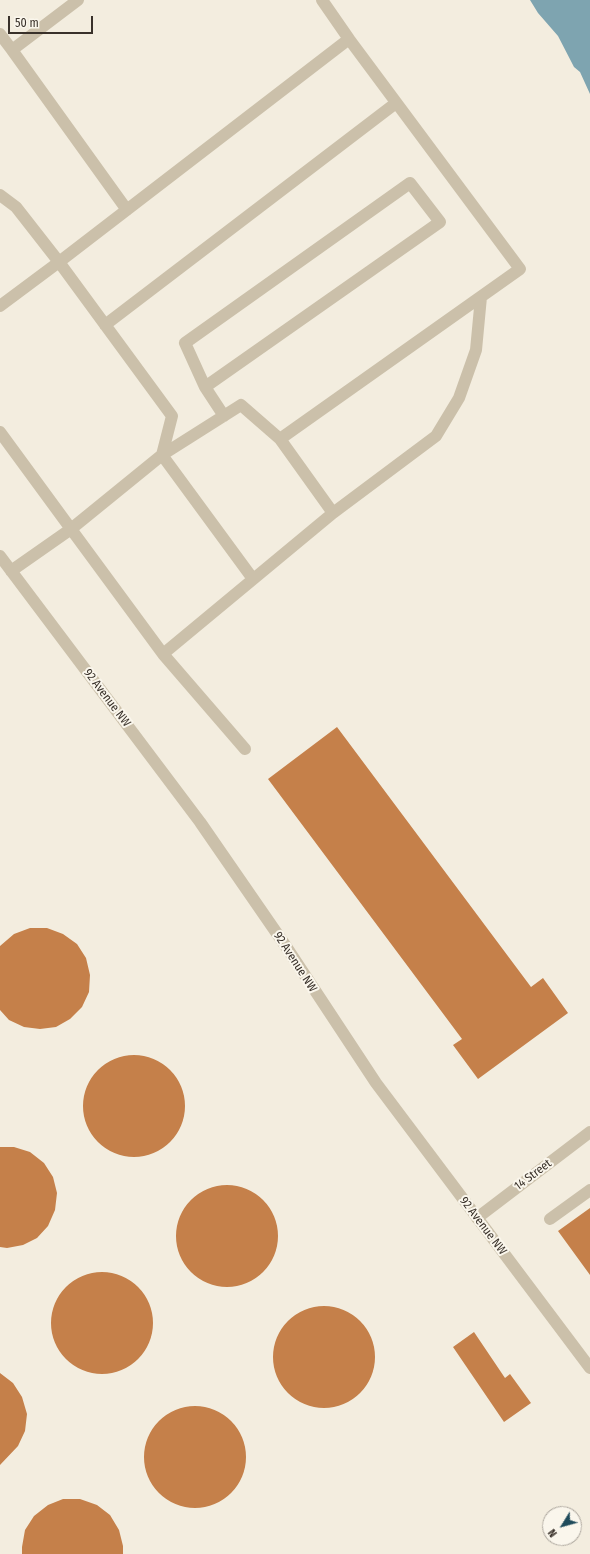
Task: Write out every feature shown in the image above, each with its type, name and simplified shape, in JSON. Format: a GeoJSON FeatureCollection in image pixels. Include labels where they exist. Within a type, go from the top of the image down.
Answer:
{"type":"FeatureCollection","features":[{"type":"Feature","properties":{"kind":"street"},"geometry":{"type":"LineString","coordinates":[[12,50],[78,0]]}},
{"type":"Feature","properties":{"kind":"street"},"geometry":{"type":"LineString","coordinates":[[280,439],[520,269],[396,103],[322,0]]}},
{"type":"Feature","properties":{"kind":"street"},"geometry":{"type":"LineString","coordinates":[[0,34],[127,210]]}},
{"type":"Feature","properties":{"kind":"street"},"geometry":{"type":"LineString","coordinates":[[0,306],[349,39]]}},
{"type":"Feature","properties":{"kind":"street"},"geometry":{"type":"LineString","coordinates":[[105,325],[396,103]]}},
{"type":"Feature","properties":{"kind":"street"},"geometry":{"type":"LineString","coordinates":[[205,387],[440,222],[410,183],[185,343],[205,387],[224,416]]}},
{"type":"Feature","properties":{"kind":"street"},"geometry":{"type":"LineString","coordinates":[[0,194],[16,207],[59,262],[172,416],[162,455]]}},
{"type":"Feature","properties":{"kind":"street"},"geometry":{"type":"LineString","coordinates":[[163,654],[333,513],[436,436],[459,398],[476,350],[481,297]]}},
{"type":"Feature","properties":{"kind":"street"},"geometry":{"type":"LineString","coordinates":[[11,571],[71,530],[162,455],[241,405],[280,439],[333,513]]}},
{"type":"Feature","properties":{"kind":"street"},"geometry":{"type":"LineString","coordinates":[[0,432],[163,654],[245,749]]}},
{"type":"Feature","properties":{"kind":"street"},"geometry":{"type":"LineString","coordinates":[[162,455],[253,579]]}},
{"type":"Feature","properties":{"kind":"street","name":"92 Avenue NW"},"geometry":{"type":"LineString","coordinates":[[0,556],[200,822],[287,948],[376,1083],[590,1368]]}},
{"type":"Feature","properties":{"kind":"street","name":"14 Street"},"geometry":{"type":"LineString","coordinates":[[477,1218],[589,1134]]}},
{"type":"Feature","properties":{"kind":"street"},"geometry":{"type":"LineString","coordinates":[[550,1218],[590,1190]]}},
{"type":"Feature","properties":{"kind":"water"},"geometry":{"type":"Polygon","coordinates":[[[530,0],[590,0],[590,94],[580,72],[574,67],[558,36],[538,13],[530,0]]]}},
{"type":"Feature","properties":{"kind":"building"},"geometry":{"type":"Polygon","coordinates":[[[337,727],[531,987],[543,978],[568,1013],[478,1079],[453,1045],[462,1039],[268,779],[337,727]]]}},
{"type":"Feature","properties":{"kind":"building"},"geometry":{"type":"Polygon","coordinates":[[[30,928],[47,928],[63,934],[77,944],[86,958],[90,975],[89,992],[82,1007],[70,1019],[56,1027],[40,1029],[24,1027],[9,1020],[0,1010],[0,946],[14,934],[30,928]]]}},
{"type":"Feature","properties":{"kind":"building"},"geometry":{"type":"Polygon","coordinates":[[[134,1055],[153,1059],[170,1070],[181,1087],[185,1106],[181,1125],[170,1142],[153,1153],[134,1157],[115,1153],[98,1142],[87,1125],[83,1106],[87,1087],[98,1070],[115,1059],[134,1055]]]}},
{"type":"Feature","properties":{"kind":"building"},"geometry":{"type":"Polygon","coordinates":[[[0,1147],[14,1147],[30,1152],[44,1163],[53,1177],[57,1193],[55,1210],[48,1226],[37,1238],[23,1245],[7,1248],[0,1247],[0,1147]]]}},
{"type":"Feature","properties":{"kind":"building"},"geometry":{"type":"Polygon","coordinates":[[[227,1185],[246,1189],[263,1200],[274,1217],[278,1236],[274,1255],[263,1272],[246,1283],[227,1287],[208,1283],[191,1272],[180,1255],[176,1236],[180,1217],[191,1200],[208,1189],[227,1185]]]}},
{"type":"Feature","properties":{"kind":"building"},"geometry":{"type":"Polygon","coordinates":[[[590,1208],[590,1275],[558,1231],[590,1208]]]}},
{"type":"Feature","properties":{"kind":"building"},"geometry":{"type":"Polygon","coordinates":[[[102,1272],[121,1276],[138,1287],[149,1304],[153,1323],[149,1342],[138,1359],[121,1370],[102,1374],[83,1370],[66,1359],[55,1342],[51,1323],[55,1304],[66,1287],[83,1276],[102,1272]]]}},
{"type":"Feature","properties":{"kind":"building"},"geometry":{"type":"Polygon","coordinates":[[[324,1306],[343,1310],[360,1321],[371,1338],[375,1357],[371,1376],[360,1393],[343,1404],[324,1408],[305,1404],[288,1393],[277,1376],[273,1357],[277,1338],[288,1321],[305,1310],[324,1306]]]}},
{"type":"Feature","properties":{"kind":"building"},"geometry":{"type":"Polygon","coordinates":[[[474,1332],[505,1378],[510,1374],[531,1403],[504,1422],[453,1347],[474,1332]]]}},
{"type":"Feature","properties":{"kind":"building"},"geometry":{"type":"Polygon","coordinates":[[[0,1373],[13,1383],[22,1397],[27,1414],[25,1431],[18,1446],[0,1465],[0,1373]]]}},
{"type":"Feature","properties":{"kind":"building"},"geometry":{"type":"Polygon","coordinates":[[[195,1406],[214,1410],[231,1421],[242,1438],[246,1457],[242,1476],[231,1493],[214,1504],[195,1508],[176,1504],[159,1493],[148,1476],[144,1457],[148,1438],[159,1421],[176,1410],[195,1406]]]}},
{"type":"Feature","properties":{"kind":"building"},"geometry":{"type":"Polygon","coordinates":[[[63,1499],[80,1499],[97,1505],[110,1515],[119,1530],[123,1546],[123,1554],[22,1554],[25,1530],[34,1516],[48,1505],[63,1499]]]}}]}
